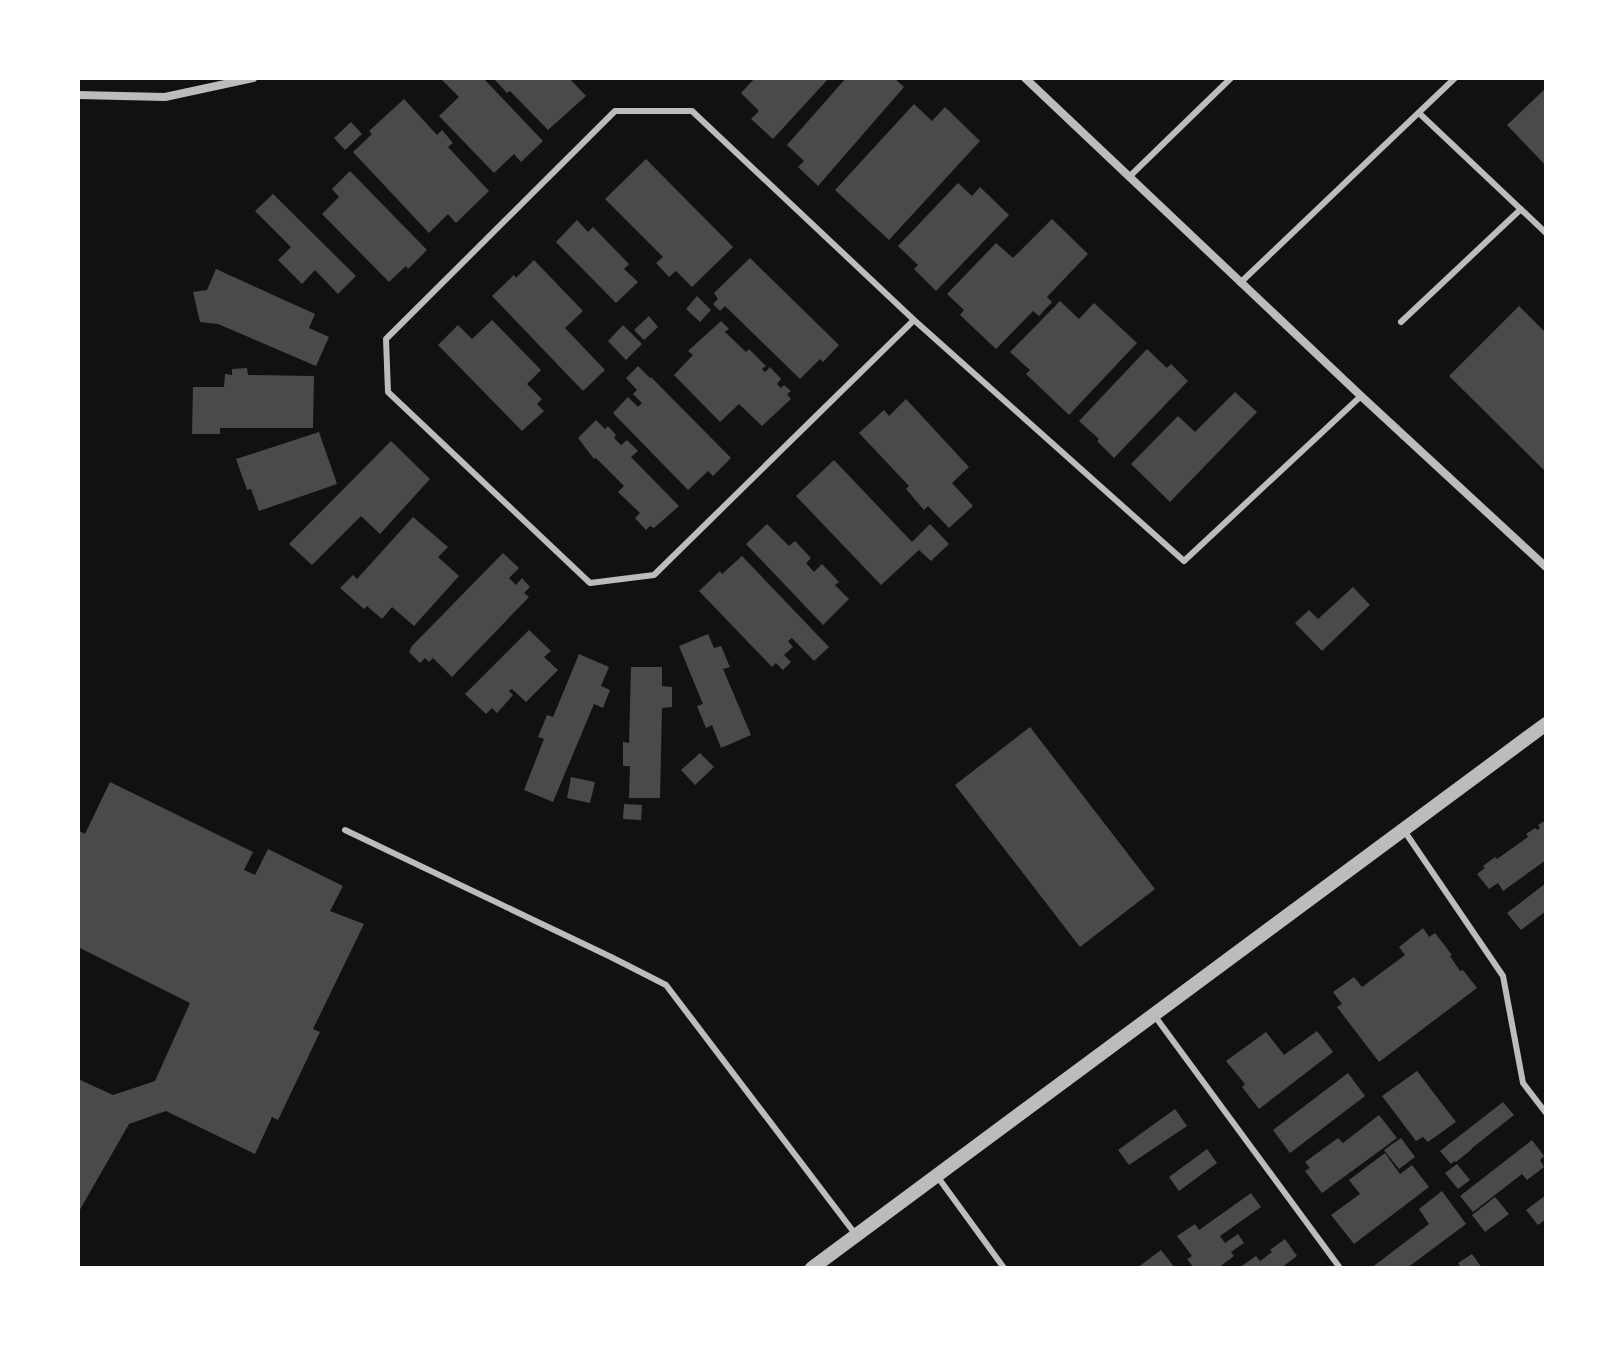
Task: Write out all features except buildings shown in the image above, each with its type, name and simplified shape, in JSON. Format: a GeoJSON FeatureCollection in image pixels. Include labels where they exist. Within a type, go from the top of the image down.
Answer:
{"type":"FeatureCollection","features":[{"type":"Feature","properties":{"kind":"street"},"geometry":{"type":"LineString","coordinates":[[78,95],[165,97],[253,78]]}},
{"type":"Feature","properties":{"kind":"street"},"geometry":{"type":"LineString","coordinates":[[1025,78],[1546,567]]}},
{"type":"Feature","properties":{"kind":"street"},"geometry":{"type":"LineString","coordinates":[[812,1268],[1403,829],[1544,731]]}},
{"type":"Feature","properties":{"kind":"lane"},"geometry":{"type":"LineString","coordinates":[[1129,177],[1231,78]]}},
{"type":"Feature","properties":{"kind":"lane"},"geometry":{"type":"LineString","coordinates":[[1240,283],[1455,78]]}},
{"type":"Feature","properties":{"kind":"lane"},"geometry":{"type":"LineString","coordinates":[[914,320],[654,575],[590,583],[388,392],[386,339],[615,111],[692,111],[914,320],[1184,561],[1361,396]]}},
{"type":"Feature","properties":{"kind":"lane"},"geometry":{"type":"LineString","coordinates":[[1419,113],[1546,233]]}},
{"type":"Feature","properties":{"kind":"lane"},"geometry":{"type":"LineString","coordinates":[[1401,322],[1521,209]]}},
{"type":"Feature","properties":{"kind":"lane"},"geometry":{"type":"LineString","coordinates":[[1403,829],[1503,976],[1523,1083],[1546,1113]]}},
{"type":"Feature","properties":{"kind":"lane"},"geometry":{"type":"LineString","coordinates":[[345,830],[666,985],[856,1235]]}},
{"type":"Feature","properties":{"kind":"lane"},"geometry":{"type":"LineString","coordinates":[[1154,1015],[1340,1268]]}},
{"type":"Feature","properties":{"kind":"lane"},"geometry":{"type":"LineString","coordinates":[[937,1176],[1004,1268]]}}]}
